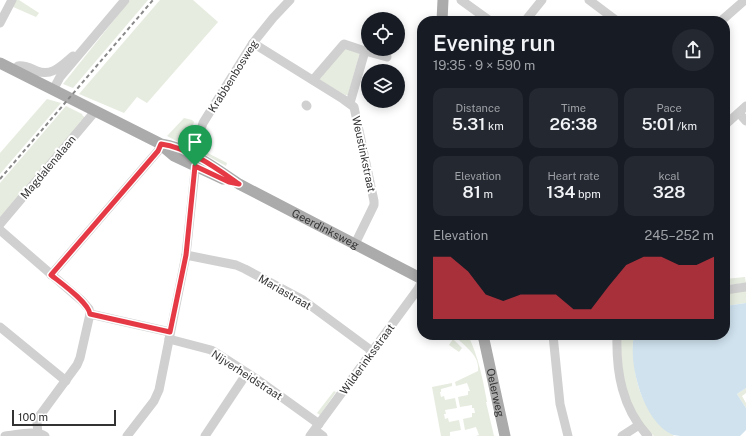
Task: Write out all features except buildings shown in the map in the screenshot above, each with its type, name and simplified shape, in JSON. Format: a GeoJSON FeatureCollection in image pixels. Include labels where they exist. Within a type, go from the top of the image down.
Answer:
{"type":"FeatureCollection","features":[{"type":"Feature","properties":{"kind":"main road"},"geometry":{"type":"LineString","coordinates":[[442,16],[443,0]]}},
{"type":"Feature","properties":{"kind":"main road","name":"Geerdinksweg"},"geometry":{"type":"LineString","coordinates":[[0,63],[161,144],[174,156],[195,162],[229,182],[239,184],[355,244],[417,274]]}},
{"type":"Feature","properties":{"kind":"main road","name":"Oelerweg"},"geometry":{"type":"LineString","coordinates":[[481,340],[491,370],[504,436]]}},
{"type":"Feature","properties":{"kind":"main road","name":"Oelerweg"},"geometry":{"type":"LineString","coordinates":[[484,340],[485,349]]}},
{"type":"Feature","properties":{"kind":"street"},"geometry":{"type":"LineString","coordinates":[[0,23],[12,0]]}},
{"type":"Feature","properties":{"kind":"street"},"geometry":{"type":"LineString","coordinates":[[53,90],[60,77],[125,0]]}},
{"type":"Feature","properties":{"kind":"street","name":"Krabbenbosweg"},"geometry":{"type":"LineString","coordinates":[[127,436],[157,396],[186,255],[195,162],[195,144],[204,123],[253,43],[290,0]]}},
{"type":"Feature","properties":{"kind":"street"},"geometry":{"type":"LineString","coordinates":[[461,0],[483,16]]}},
{"type":"Feature","properties":{"kind":"street"},"geometry":{"type":"LineString","coordinates":[[529,16],[542,0]]}},
{"type":"Feature","properties":{"kind":"street"},"geometry":{"type":"LineString","coordinates":[[589,0],[610,16]]}},
{"type":"Feature","properties":{"kind":"street"},"geometry":{"type":"LineString","coordinates":[[727,16],[742,2]]}},
{"type":"Feature","properties":{"kind":"street","name":"Weustinkstraat"},"geometry":{"type":"LineString","coordinates":[[253,43],[314,80],[354,107],[374,201],[374,205],[355,244]]}},
{"type":"Feature","properties":{"kind":"street"},"geometry":{"type":"LineString","coordinates":[[314,80],[344,44],[361,49]]}},
{"type":"Feature","properties":{"kind":"street"},"geometry":{"type":"LineString","coordinates":[[14,70],[18,66],[24,66],[39,72],[50,72],[58,69],[83,50]]}},
{"type":"Feature","properties":{"kind":"street"},"geometry":{"type":"LineString","coordinates":[[350,103],[363,56]]}},
{"type":"Feature","properties":{"kind":"street"},"geometry":{"type":"LineString","coordinates":[[730,121],[746,106]]}},
{"type":"Feature","properties":{"kind":"street","name":"Magdalenalaan"},"geometry":{"type":"LineString","coordinates":[[0,224],[92,115],[93,110]]}},
{"type":"Feature","properties":{"kind":"street"},"geometry":{"type":"LineString","coordinates":[[739,113],[746,122]]}},
{"type":"Feature","properties":{"kind":"street"},"geometry":{"type":"LineString","coordinates":[[51,275],[158,151],[161,144]]}},
{"type":"Feature","properties":{"kind":"street"},"geometry":{"type":"LineString","coordinates":[[0,230],[82,301],[89,309],[90,314],[77,365],[38,418],[37,423],[41,435],[5,436]]}},
{"type":"Feature","properties":{"kind":"street","name":"Mariastraat"},"geometry":{"type":"LineString","coordinates":[[186,255],[236,265],[245,269],[303,300],[372,351]]}},
{"type":"Feature","properties":{"kind":"street"},"geometry":{"type":"LineString","coordinates":[[730,289],[746,287]]}},
{"type":"Feature","properties":{"kind":"street","name":"Wilderinksstraat"},"geometry":{"type":"LineString","coordinates":[[315,430],[417,290]]}},
{"type":"Feature","properties":{"kind":"street","name":"Nijverheidstraat"},"geometry":{"type":"LineString","coordinates":[[90,314],[170,336],[211,350],[247,373],[323,436]]}},
{"type":"Feature","properties":{"kind":"street"},"geometry":{"type":"LineString","coordinates":[[0,327],[66,381]]}},
{"type":"Feature","properties":{"kind":"street"},"geometry":{"type":"LineString","coordinates":[[554,340],[560,404],[568,436]]}},
{"type":"Feature","properties":{"kind":"street"},"geometry":{"type":"LineString","coordinates":[[617,340],[618,369],[622,389],[630,410],[648,436]]}},
{"type":"Feature","properties":{"kind":"street"},"geometry":{"type":"LineString","coordinates":[[205,436],[247,373]]}},
{"type":"Feature","properties":{"kind":"street"},"geometry":{"type":"LineString","coordinates":[[622,436],[639,425]]}},
{"type":"Feature","properties":{"kind":"shaded area"},"geometry":{"type":"Polygon","coordinates":[[[15,0],[19,0],[39,13],[36,17],[11,6],[15,0]]]}},
{"type":"Feature","properties":{"kind":"shaded area"},"geometry":{"type":"Polygon","coordinates":[[[130,0],[148,0],[73,88],[63,84],[130,0]]]}},
{"type":"Feature","properties":{"kind":"shaded area"},"geometry":{"type":"Polygon","coordinates":[[[160,0],[193,0],[218,22],[147,103],[137,97],[124,113],[79,94],[160,0]]]}},
{"type":"Feature","properties":{"kind":"shaded area"},"geometry":{"type":"Polygon","coordinates":[[[344,48],[360,52],[348,95],[345,95],[319,78],[344,48]]]}},
{"type":"Feature","properties":{"kind":"shaded area"},"geometry":{"type":"Polygon","coordinates":[[[47,99],[61,103],[0,174],[0,153],[47,99]]]}},
{"type":"Feature","properties":{"kind":"shaded area"},"geometry":{"type":"Polygon","coordinates":[[[66,106],[82,114],[86,118],[81,121],[58,151],[0,218],[0,183],[66,106]]]}},
{"type":"Feature","properties":{"kind":"shaded area"},"geometry":{"type":"Polygon","coordinates":[[[184,118],[194,122],[188,140],[182,144],[167,136],[184,118]]]}},
{"type":"Feature","properties":{"kind":"shaded area"},"geometry":{"type":"Polygon","coordinates":[[[202,150],[227,163],[226,166],[204,154],[202,150]]]}},
{"type":"Feature","properties":{"kind":"shaded area"},"geometry":{"type":"Polygon","coordinates":[[[745,277],[746,283],[730,285],[730,278],[745,277]]]}},
{"type":"Feature","properties":{"kind":"shaded area"},"geometry":{"type":"Polygon","coordinates":[[[746,290],[746,303],[730,305],[730,292],[746,290]]]}},
{"type":"Feature","properties":{"kind":"shaded area"},"geometry":{"type":"Polygon","coordinates":[[[454,340],[462,348],[459,352],[449,345],[454,340]]]}},
{"type":"Feature","properties":{"kind":"shaded area"},"geometry":{"type":"Polygon","coordinates":[[[459,340],[470,340],[475,351],[482,376],[494,436],[476,436],[479,435],[476,427],[465,430],[463,419],[472,417],[472,413],[475,413],[474,408],[472,408],[472,405],[460,407],[458,397],[468,395],[468,391],[470,391],[467,383],[456,386],[455,382],[478,371],[477,360],[459,340]]]}},
{"type":"Feature","properties":{"kind":"shaded area"},"geometry":{"type":"Polygon","coordinates":[[[621,340],[633,340],[635,372],[641,393],[650,411],[674,436],[654,436],[636,414],[626,390],[622,363],[621,340]]]}},
{"type":"Feature","properties":{"kind":"shaded area"},"geometry":{"type":"Polygon","coordinates":[[[452,383],[452,386],[441,389],[441,397],[444,396],[445,400],[455,398],[457,408],[445,410],[446,414],[444,414],[445,419],[448,418],[449,422],[459,420],[461,430],[450,432],[450,436],[441,436],[432,387],[452,383]]]}},
{"type":"Feature","properties":{"kind":"shaded area"},"geometry":{"type":"Polygon","coordinates":[[[746,388],[746,393],[742,396],[746,403],[746,408],[737,394],[746,388]]]}},
{"type":"Feature","properties":{"kind":"shaded area"},"geometry":{"type":"Polygon","coordinates":[[[334,391],[336,392],[320,415],[317,413],[334,391]]]}},
{"type":"Feature","properties":{"kind":"water"},"geometry":{"type":"Polygon","coordinates":[[[746,303],[746,388],[737,394],[746,408],[746,430],[740,436],[673,435],[662,428],[653,418],[640,391],[633,361],[634,340],[730,340],[730,305],[746,303]]]}},
{"type":"Feature","properties":{"kind":"railway"},"geometry":{"type":"LineString","coordinates":[[0,179],[153,0]]}},
{"type":"Feature","properties":{"kind":"route"},"geometry":{"type":"LineString","coordinates":[[161,144],[172,146],[213,166],[239,184],[229,182],[195,166],[186,255],[170,332],[90,314],[86,305],[51,275],[158,151],[161,144]]}}]}
